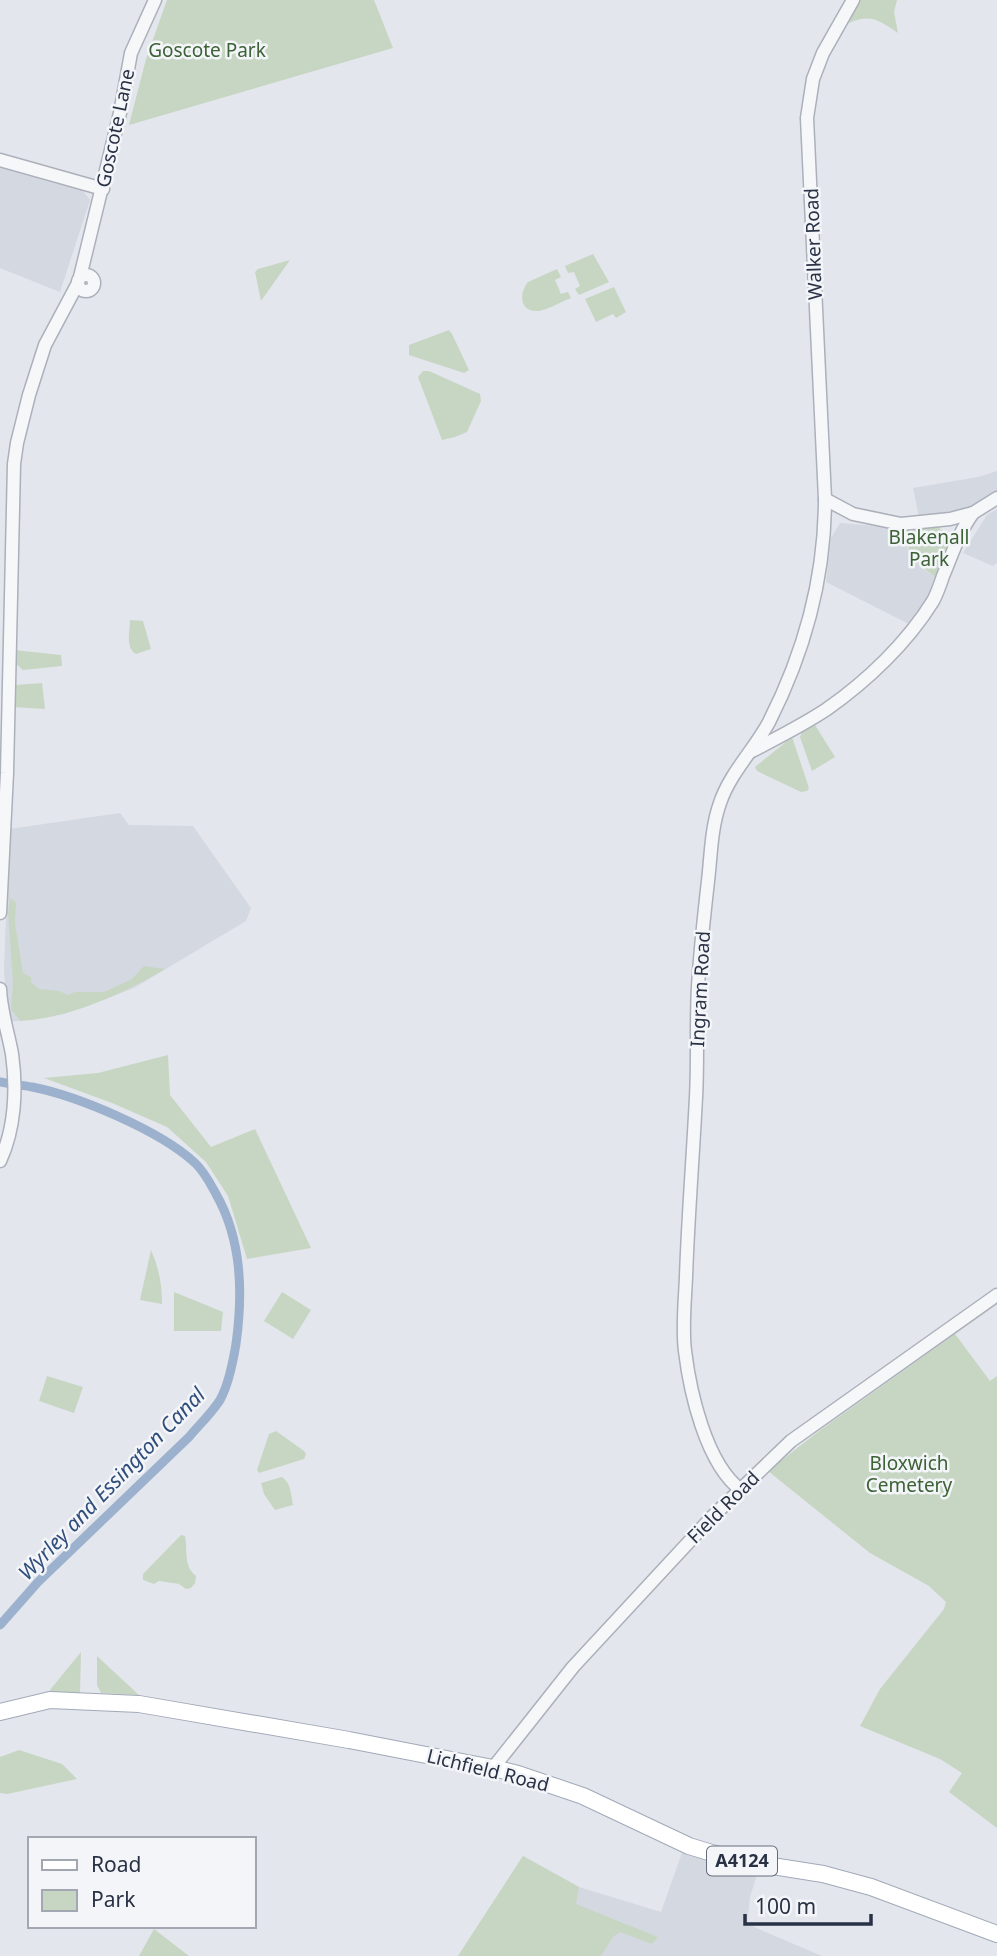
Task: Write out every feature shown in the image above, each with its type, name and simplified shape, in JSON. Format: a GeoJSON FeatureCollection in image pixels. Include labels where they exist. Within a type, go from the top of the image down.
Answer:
{"type":"FeatureCollection","features":[{"type":"Feature","properties":{"kind":"main road","name":"Lichfield Road"},"geometry":{"type":"LineString","coordinates":[[0,1712],[50,1700],[139,1704],[493,1768],[583,1796],[689,1846],[735,1860],[823,1874],[859,1884],[997,1934]]}},
{"type":"Feature","properties":{"kind":"street","name":"Goscote Lane"},"geometry":{"type":"LineString","coordinates":[[0,913],[5,827],[14,464],[17,443],[38,365],[51,332],[84,282],[84,260],[103,189],[131,52],[155,0]]}},
{"type":"Feature","properties":{"kind":"street","name":"Walker Road"},"geometry":{"type":"LineString","coordinates":[[825,499],[807,118],[813,79],[823,53],[853,0]]}},
{"type":"Feature","properties":{"kind":"street"},"geometry":{"type":"LineString","coordinates":[[0,160],[103,189]]}},
{"type":"Feature","properties":{"kind":"street"},"geometry":{"type":"LineString","coordinates":[[825,499],[853,514],[901,524],[938,521],[973,513],[997,498]]}},
{"type":"Feature","properties":{"kind":"street","name":"Ingram Road"},"geometry":{"type":"LineString","coordinates":[[741,1490],[719,1465],[705,1436],[690,1389],[684,1347],[687,1234],[696,1095],[698,985],[713,835],[720,803],[729,782],[768,723],[802,643],[819,579],[825,499]]}},
{"type":"Feature","properties":{"kind":"street"},"geometry":{"type":"LineString","coordinates":[[752,751],[825,710],[879,665],[910,633],[934,599],[965,523],[973,513]]}},
{"type":"Feature","properties":{"kind":"street"},"geometry":{"type":"LineString","coordinates":[[938,521],[949,527],[953,535],[954,551]]}},
{"type":"Feature","properties":{"kind":"street"},"geometry":{"type":"LineString","coordinates":[[768,723],[787,732]]}},
{"type":"Feature","properties":{"kind":"street"},"geometry":{"type":"LineString","coordinates":[[0,989],[2,1016],[11,1052],[14,1105],[9,1134],[0,1161]]}},
{"type":"Feature","properties":{"kind":"street","name":"Field Road"},"geometry":{"type":"LineString","coordinates":[[493,1768],[573,1667],[712,1517],[791,1441],[997,1295]]}},
{"type":"Feature","properties":{"kind":"shaded area"},"geometry":{"type":"Polygon","coordinates":[[[0,164],[42,180],[83,191],[90,200],[60,292],[0,268],[0,164]]]}},
{"type":"Feature","properties":{"kind":"shaded area"},"geometry":{"type":"Polygon","coordinates":[[[997,471],[997,493],[969,508],[919,517],[913,488],[978,477],[997,471]]]}},
{"type":"Feature","properties":{"kind":"shaded area"},"geometry":{"type":"Polygon","coordinates":[[[997,509],[997,563],[993,566],[963,553],[987,515],[997,509]]]}},
{"type":"Feature","properties":{"kind":"shaded area"},"geometry":{"type":"Polygon","coordinates":[[[840,523],[902,528],[907,548],[923,569],[939,579],[931,597],[911,625],[826,582],[831,538],[840,523]]]}},
{"type":"Feature","properties":{"kind":"shaded area"},"geometry":{"type":"Polygon","coordinates":[[[120,813],[129,825],[193,826],[251,908],[246,921],[134,988],[64,1014],[9,1022],[4,971],[9,829],[120,813]]]}},
{"type":"Feature","properties":{"kind":"shaded area"},"geometry":{"type":"Polygon","coordinates":[[[683,1850],[758,1871],[750,1897],[747,1924],[822,1956],[458,1956],[523,1856],[579,1887],[661,1912],[683,1850]]]}},
{"type":"Feature","properties":{"kind":"green space","name":"Goscote Park"},"geometry":{"type":"Polygon","coordinates":[[[167,0],[374,0],[393,48],[129,125],[146,59],[167,0]]]}},
{"type":"Feature","properties":{"kind":"green space"},"geometry":{"type":"Polygon","coordinates":[[[859,0],[897,0],[894,12],[898,33],[869,19],[849,23],[859,0]]]}},
{"type":"Feature","properties":{"kind":"green space"},"geometry":{"type":"Polygon","coordinates":[[[593,254],[609,282],[579,295],[575,289],[580,286],[574,272],[568,273],[565,266],[593,254]]]}},
{"type":"Feature","properties":{"kind":"green space"},"geometry":{"type":"Polygon","coordinates":[[[290,260],[261,301],[255,272],[290,260]]]}},
{"type":"Feature","properties":{"kind":"green space"},"geometry":{"type":"Polygon","coordinates":[[[557,269],[561,277],[555,280],[561,294],[568,292],[571,298],[541,311],[527,308],[522,296],[528,282],[557,269]]]}},
{"type":"Feature","properties":{"kind":"green space"},"geometry":{"type":"Polygon","coordinates":[[[614,287],[626,312],[616,318],[613,314],[596,322],[585,299],[614,287]]]}},
{"type":"Feature","properties":{"kind":"green space"},"geometry":{"type":"Polygon","coordinates":[[[449,330],[469,370],[464,373],[409,355],[409,345],[449,330]]]}},
{"type":"Feature","properties":{"kind":"green space"},"geometry":{"type":"Polygon","coordinates":[[[423,371],[429,371],[480,394],[481,401],[467,432],[442,440],[418,377],[423,371]]]}},
{"type":"Feature","properties":{"kind":"green space","name":"Blakenall Park"},"geometry":{"type":"Polygon","coordinates":[[[934,524],[946,536],[948,543],[947,556],[939,579],[914,558],[902,528],[934,524]]]}},
{"type":"Feature","properties":{"kind":"green space"},"geometry":{"type":"Polygon","coordinates":[[[130,620],[143,621],[151,649],[136,654],[130,648],[130,620]]]}},
{"type":"Feature","properties":{"kind":"green space"},"geometry":{"type":"Polygon","coordinates":[[[14,650],[61,655],[62,666],[23,670],[15,663],[14,650]]]}},
{"type":"Feature","properties":{"kind":"green space"},"geometry":{"type":"Polygon","coordinates":[[[42,683],[45,709],[13,707],[13,690],[16,685],[42,683]]]}},
{"type":"Feature","properties":{"kind":"green space"},"geometry":{"type":"Polygon","coordinates":[[[815,725],[835,757],[812,771],[800,737],[802,732],[815,725]]]}},
{"type":"Feature","properties":{"kind":"green space"},"geometry":{"type":"Polygon","coordinates":[[[792,737],[809,788],[807,791],[801,792],[757,771],[755,767],[792,737]]]}},
{"type":"Feature","properties":{"kind":"green space"},"geometry":{"type":"Polygon","coordinates":[[[10,898],[16,903],[15,924],[23,973],[31,977],[31,982],[39,989],[68,995],[75,992],[104,992],[132,979],[144,966],[165,969],[132,987],[77,1010],[20,1021],[11,1009],[13,983],[8,913],[10,898]]]}},
{"type":"Feature","properties":{"kind":"green space"},"geometry":{"type":"Polygon","coordinates":[[[168,1055],[170,1095],[211,1147],[255,1129],[311,1248],[247,1259],[228,1196],[206,1162],[167,1127],[44,1078],[98,1073],[168,1055]]]}},
{"type":"Feature","properties":{"kind":"green space"},"geometry":{"type":"Polygon","coordinates":[[[151,1250],[160,1277],[162,1304],[140,1300],[151,1250]]]}},
{"type":"Feature","properties":{"kind":"green space"},"geometry":{"type":"Polygon","coordinates":[[[174,1292],[223,1312],[221,1331],[174,1331],[174,1292]]]}},
{"type":"Feature","properties":{"kind":"green space"},"geometry":{"type":"Polygon","coordinates":[[[282,1292],[311,1310],[293,1339],[264,1321],[282,1292]]]}},
{"type":"Feature","properties":{"kind":"green space","name":"Bloxwich Cemetery"},"geometry":{"type":"Polygon","coordinates":[[[955,1334],[990,1381],[997,1376],[997,1828],[949,1792],[962,1773],[940,1759],[860,1726],[880,1689],[944,1609],[946,1602],[929,1586],[870,1553],[768,1471],[819,1431],[955,1334]]]}},
{"type":"Feature","properties":{"kind":"green space"},"geometry":{"type":"Polygon","coordinates":[[[47,1376],[83,1387],[74,1413],[39,1401],[47,1376]]]}},
{"type":"Feature","properties":{"kind":"green space"},"geometry":{"type":"Polygon","coordinates":[[[276,1431],[304,1451],[304,1459],[259,1473],[257,1470],[269,1434],[276,1431]]]}},
{"type":"Feature","properties":{"kind":"green space"},"geometry":{"type":"Polygon","coordinates":[[[282,1477],[289,1486],[293,1505],[275,1510],[264,1494],[261,1483],[282,1477]]]}},
{"type":"Feature","properties":{"kind":"green space"},"geometry":{"type":"Polygon","coordinates":[[[181,1535],[185,1536],[189,1568],[196,1576],[191,1588],[159,1581],[154,1584],[143,1580],[143,1574],[181,1535]]]}},
{"type":"Feature","properties":{"kind":"green space"},"geometry":{"type":"Polygon","coordinates":[[[81,1652],[80,1693],[49,1695],[50,1690],[81,1652]]]}},
{"type":"Feature","properties":{"kind":"green space"},"geometry":{"type":"Polygon","coordinates":[[[97,1656],[139,1695],[101,1693],[97,1685],[97,1656]]]}},
{"type":"Feature","properties":{"kind":"green space"},"geometry":{"type":"Polygon","coordinates":[[[19,1750],[62,1764],[77,1779],[7,1794],[0,1793],[0,1757],[19,1750]]]}},
{"type":"Feature","properties":{"kind":"green space"},"geometry":{"type":"Polygon","coordinates":[[[523,1856],[579,1887],[576,1904],[658,1937],[652,1944],[620,1932],[613,1937],[601,1956],[458,1956],[523,1856]]]}},
{"type":"Feature","properties":{"kind":"green space"},"geometry":{"type":"Polygon","coordinates":[[[154,1929],[189,1956],[139,1956],[154,1929]]]}},
{"type":"Feature","properties":{"kind":"waterway","name":"Wyrley and Essington Canal"},"geometry":{"type":"LineString","coordinates":[[0,1082],[72,1098],[118,1116],[162,1139],[195,1163],[207,1177],[225,1212],[236,1248],[240,1286],[234,1358],[220,1400],[189,1437],[38,1582],[0,1625]]}}]}
